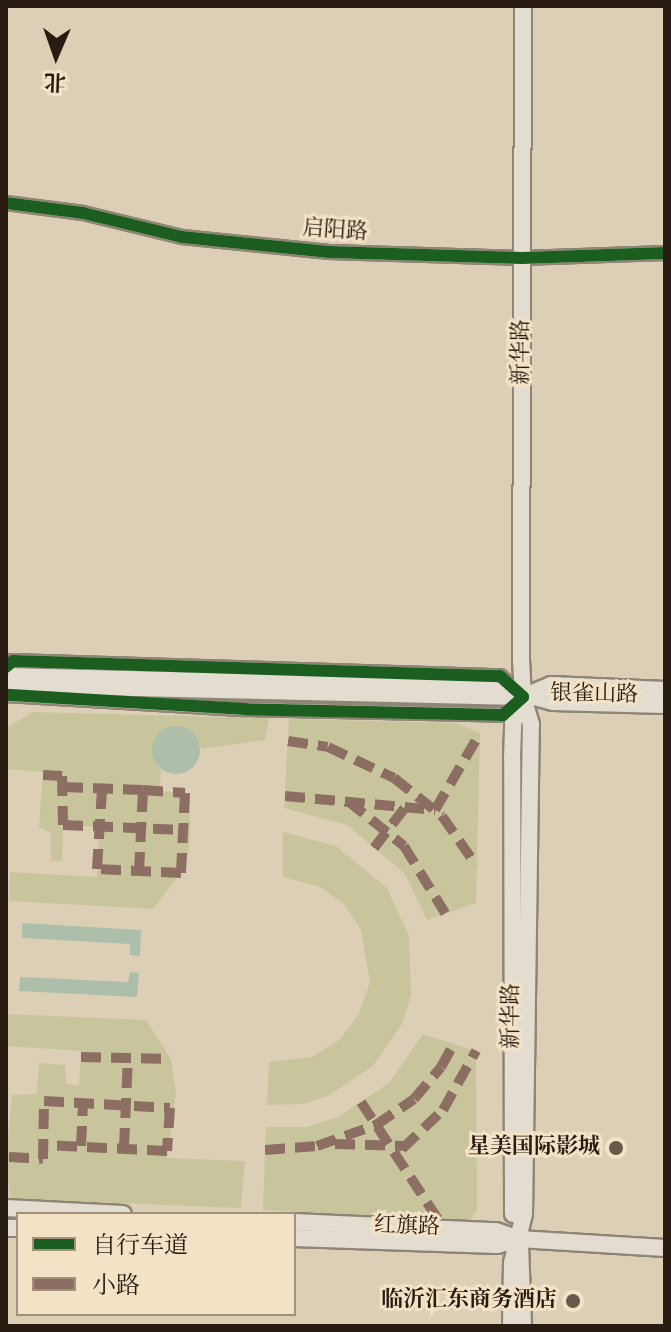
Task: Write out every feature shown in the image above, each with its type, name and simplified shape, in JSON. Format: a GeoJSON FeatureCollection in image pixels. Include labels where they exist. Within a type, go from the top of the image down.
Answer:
{"type":"FeatureCollection","features":[{"type":"Feature","properties":{"kind":"main road","name":"新华路"},"geometry":{"type":"LineString","coordinates":[[511,1326],[512,1263],[524,1214],[531,724],[523,697],[523,6]]}},
{"type":"Feature","properties":{"kind":"main road","name":"银雀山路"},"geometry":{"type":"LineString","coordinates":[[6,676],[501,688],[523,697],[552,693],[665,696]]}},
{"type":"Feature","properties":{"kind":"main road","name":"银雀山路"},"geometry":{"type":"LineString","coordinates":[[6,685],[523,697],[665,705]]}},
{"type":"Feature","properties":{"kind":"main road"},"geometry":{"type":"LineString","coordinates":[[523,697],[551,685],[665,690]]}},
{"type":"Feature","properties":{"kind":"main road"},"geometry":{"type":"LineString","coordinates":[[6,1208],[84,1212]]}},
{"type":"Feature","properties":{"kind":"main road","name":"红旗路"},"geometry":{"type":"LineString","coordinates":[[296,1222],[496,1231],[519,1239],[665,1248]]}},
{"type":"Feature","properties":{"kind":"main road","name":"红旗路"},"geometry":{"type":"LineString","coordinates":[[296,1238],[497,1245],[519,1239]]}},
{"type":"Feature","properties":{"kind":"main road","name":"新华路"},"geometry":{"type":"LineString","coordinates":[[519,1239],[523,1326]]}},
{"type":"Feature","properties":{"kind":"street","name":"启阳路"},"geometry":{"type":"LineString","coordinates":[[6,203],[83,213],[196,239],[329,252],[522,258],[665,253]]}},
{"type":"Feature","properties":{"kind":"street"},"geometry":{"type":"LineString","coordinates":[[6,667],[13,661],[500,676],[523,697],[553,709],[665,713]]}},
{"type":"Feature","properties":{"kind":"street"},"geometry":{"type":"LineString","coordinates":[[6,695],[245,709],[503,715],[523,697]]}},
{"type":"Feature","properties":{"kind":"shaded area"},"geometry":{"type":"Polygon","coordinates":[[[33,712],[269,718],[265,740],[201,749],[199,741],[156,764],[161,769],[160,791],[185,793],[190,799],[190,841],[186,866],[153,909],[9,901],[10,872],[97,877],[99,827],[63,825],[62,861],[51,861],[51,833],[39,827],[43,772],[6,769],[6,728],[33,712]]]}},
{"type":"Feature","properties":{"kind":"shaded area"},"geometry":{"type":"Polygon","coordinates":[[[289,719],[456,723],[480,733],[476,903],[427,920],[405,874],[347,825],[284,808],[289,719]]]}},
{"type":"Feature","properties":{"kind":"shaded area"},"geometry":{"type":"Polygon","coordinates":[[[176,726],[193,733],[200,750],[193,767],[176,774],[159,767],[152,750],[159,733],[176,726]]]}},
{"type":"Feature","properties":{"kind":"shaded area"},"geometry":{"type":"Polygon","coordinates":[[[283,832],[336,846],[387,888],[409,936],[411,995],[402,1024],[373,1066],[328,1096],[303,1104],[267,1105],[269,1062],[312,1057],[339,1040],[359,1014],[370,982],[361,930],[343,903],[320,887],[283,877],[283,832]]]}},
{"type":"Feature","properties":{"kind":"shaded area"},"geometry":{"type":"Polygon","coordinates":[[[22,923],[141,930],[140,956],[130,955],[130,944],[22,938],[22,923]]]}},
{"type":"Feature","properties":{"kind":"shaded area"},"geometry":{"type":"Polygon","coordinates":[[[130,972],[139,973],[137,997],[19,991],[20,977],[128,982],[130,972]]]}},
{"type":"Feature","properties":{"kind":"shaded area"},"geometry":{"type":"Polygon","coordinates":[[[6,1014],[146,1020],[171,1059],[176,1093],[167,1158],[245,1161],[241,1208],[10,1199],[6,1157],[12,1095],[37,1094],[39,1063],[65,1065],[66,1084],[79,1085],[81,1051],[6,1046],[6,1014]]]}},
{"type":"Feature","properties":{"kind":"shaded area"},"geometry":{"type":"Polygon","coordinates":[[[423,1034],[476,1051],[477,1210],[469,1222],[263,1210],[266,1127],[307,1127],[338,1117],[389,1083],[423,1034]]]}},
{"type":"Feature","properties":{"kind":"marked path"},"geometry":{"type":"LineString","coordinates":[[285,796],[435,810],[480,733]]}},
{"type":"Feature","properties":{"kind":"marked path"},"geometry":{"type":"LineString","coordinates":[[288,741],[328,747],[394,778],[442,816],[476,865]]}},
{"type":"Feature","properties":{"kind":"marked path"},"geometry":{"type":"LineString","coordinates":[[43,775],[62,776],[63,825],[183,830]]}},
{"type":"Feature","properties":{"kind":"marked path"},"geometry":{"type":"LineString","coordinates":[[63,787],[185,793],[181,873],[97,869],[102,789]]}},
{"type":"Feature","properties":{"kind":"marked path"},"geometry":{"type":"LineString","coordinates":[[139,872],[143,790]]}},
{"type":"Feature","properties":{"kind":"marked path"},"geometry":{"type":"LineString","coordinates":[[348,801],[404,846],[445,913]]}},
{"type":"Feature","properties":{"kind":"marked path"},"geometry":{"type":"LineString","coordinates":[[374,848],[407,805]]}},
{"type":"Feature","properties":{"kind":"marked path"},"geometry":{"type":"LineString","coordinates":[[265,1150],[317,1146],[376,1125],[414,1099],[441,1067],[453,1045]]}},
{"type":"Feature","properties":{"kind":"marked path"},"geometry":{"type":"LineString","coordinates":[[402,1149],[443,1110],[476,1051]]}},
{"type":"Feature","properties":{"kind":"marked path"},"geometry":{"type":"LineString","coordinates":[[81,1057],[171,1059]]}},
{"type":"Feature","properties":{"kind":"marked path"},"geometry":{"type":"LineString","coordinates":[[124,1148],[128,1058]]}},
{"type":"Feature","properties":{"kind":"marked path"},"geometry":{"type":"LineString","coordinates":[[9,1157],[43,1159],[44,1101],[170,1108],[167,1151],[44,1145]]}},
{"type":"Feature","properties":{"kind":"marked path"},"geometry":{"type":"LineString","coordinates":[[361,1102],[438,1219]]}},
{"type":"Feature","properties":{"kind":"marked path"},"geometry":{"type":"LineString","coordinates":[[81,1146],[83,1103]]}},
{"type":"Feature","properties":{"kind":"marked path"},"geometry":{"type":"LineString","coordinates":[[335,1144],[407,1146]]}},
{"type":"Feature","properties":{"kind":"cycle path"},"geometry":{"type":"LineString","coordinates":[[6,203],[83,213],[182,237],[329,252],[522,258],[665,253]]}},
{"type":"Feature","properties":{"kind":"cycle path"},"geometry":{"type":"LineString","coordinates":[[6,667],[13,661],[500,676],[523,697],[503,715],[245,709],[6,695]]}},
{"type":"Feature","properties":{"kind":"place","name":"星美国际影城"},"geometry":{"type":"Point","coordinates":[616,1148]}},
{"type":"Feature","properties":{"kind":"place","name":"临沂汇东商务酒店"},"geometry":{"type":"Point","coordinates":[573,1301]}}]}
